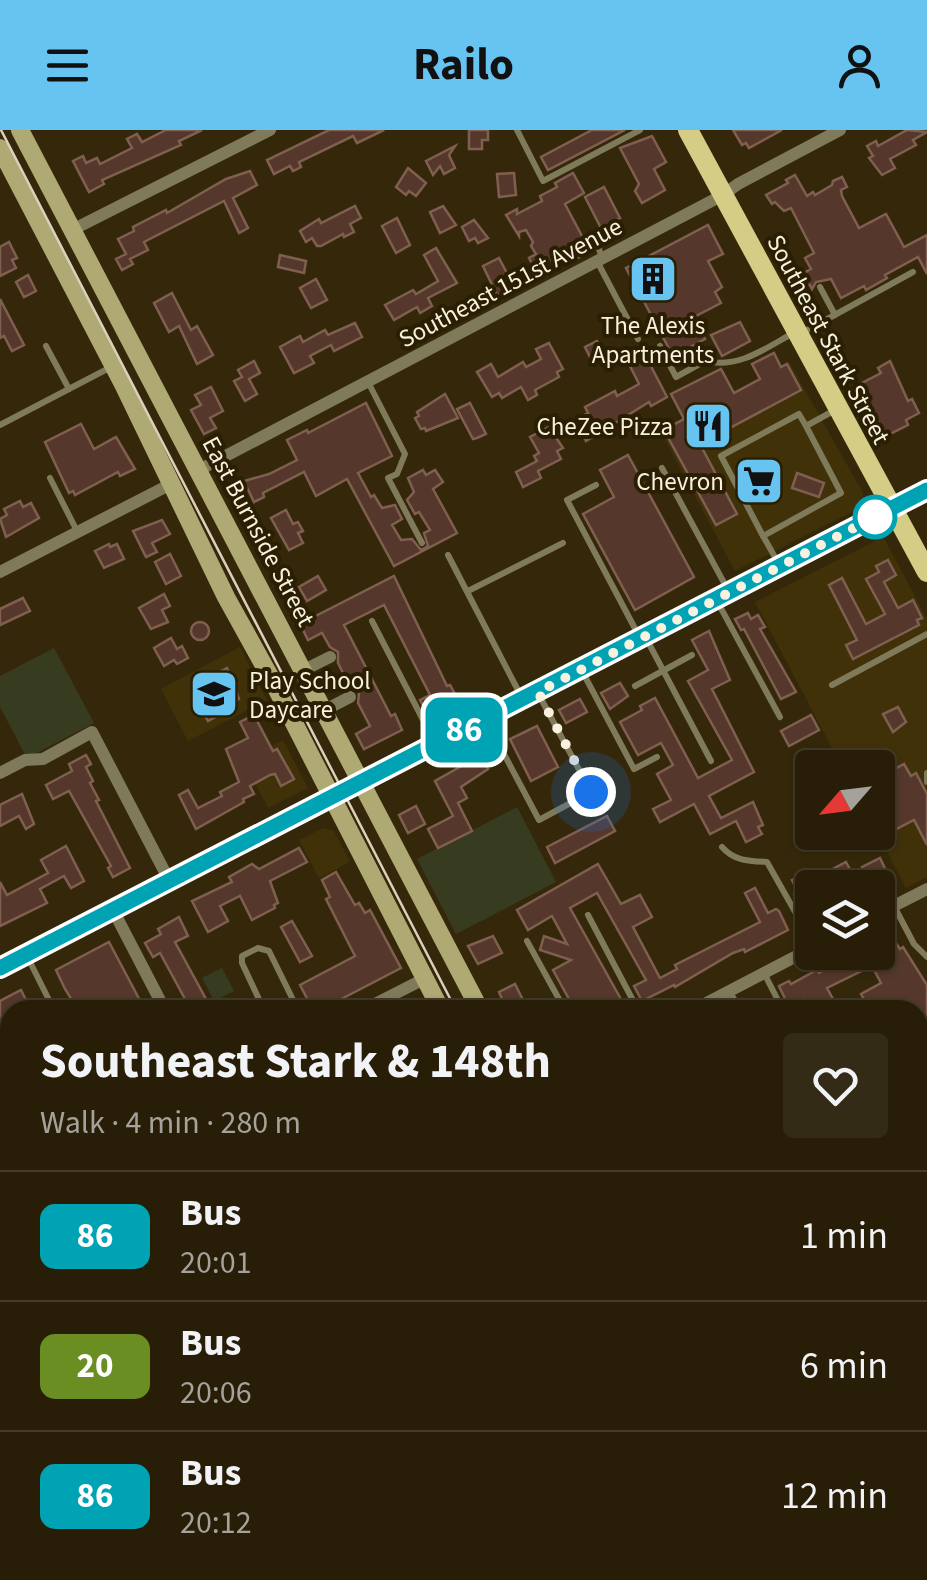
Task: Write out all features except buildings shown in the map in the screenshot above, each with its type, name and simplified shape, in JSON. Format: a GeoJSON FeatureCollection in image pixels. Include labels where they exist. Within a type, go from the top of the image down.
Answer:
{"type":"FeatureCollection","features":[{"type":"Feature","properties":{"kind":"main road","name":"Southeast Stark Street"},"geometry":{"type":"LineString","coordinates":[[688,130],[892,508],[919,539],[927,572]]}},
{"type":"Feature","properties":{"kind":"street","name":"East Burnside Street"},"geometry":{"type":"LineString","coordinates":[[20,130],[70,232],[325,710],[346,790],[436,1000]]}},
{"type":"Feature","properties":{"kind":"street"},"geometry":{"type":"LineString","coordinates":[[70,232],[270,130]]}},
{"type":"Feature","properties":{"kind":"street","name":"Southeast 151st Avenue"},"geometry":{"type":"LineString","coordinates":[[199,470],[839,130]]}},
{"type":"Feature","properties":{"kind":"street","name":"East Burnside Street"},"geometry":{"type":"LineString","coordinates":[[0,148],[171,484],[346,790],[474,1000]]}},
{"type":"Feature","properties":{"kind":"street"},"geometry":{"type":"LineString","coordinates":[[0,572],[171,484]]}},
{"type":"Feature","properties":{"kind":"street"},"geometry":{"type":"LineString","coordinates":[[0,968],[892,508],[926,494]]}},
{"type":"Feature","properties":{"kind":"street"},"geometry":{"type":"LineString","coordinates":[[304,670],[330,657]]}},
{"type":"Feature","properties":{"kind":"street"},"geometry":{"type":"LineString","coordinates":[[325,710],[350,697]]}},
{"type":"Feature","properties":{"kind":"street"},"geometry":{"type":"LineString","coordinates":[[0,773],[25,760],[43,759],[92,732],[168,880]]}},
{"type":"Feature","properties":{"kind":"street"},"geometry":{"type":"LineString","coordinates":[[895,905],[927,888]]}},
{"type":"Feature","properties":{"kind":"street"},"geometry":{"type":"LineString","coordinates":[[113,910],[160,1000]]}},
{"type":"Feature","properties":{"kind":"street"},"geometry":{"type":"LineString","coordinates":[[712,1000],[795,957]]}},
{"type":"Feature","properties":{"kind":"street"},"geometry":{"type":"LineString","coordinates":[[382,1000],[424,978]]}},
{"type":"Feature","properties":{"kind":"lane"},"geometry":{"type":"LineString","coordinates":[[516,130],[544,182],[640,130]]}},
{"type":"Feature","properties":{"kind":"lane"},"geometry":{"type":"LineString","coordinates":[[572,260],[598,246],[600,260],[638,339]]}},
{"type":"Feature","properties":{"kind":"lane"},"geometry":{"type":"LineString","coordinates":[[660,346],[676,377],[705,361],[738,362],[913,272]]}},
{"type":"Feature","properties":{"kind":"lane"},"geometry":{"type":"LineString","coordinates":[[820,287],[835,315]]}},
{"type":"Feature","properties":{"kind":"lane"},"geometry":{"type":"LineString","coordinates":[[46,346],[69,389]]}},
{"type":"Feature","properties":{"kind":"lane"},"geometry":{"type":"LineString","coordinates":[[0,424],[114,366]]}},
{"type":"Feature","properties":{"kind":"lane"},"geometry":{"type":"LineString","coordinates":[[368,381],[405,454],[396,474],[388,478],[422,543]]}},
{"type":"Feature","properties":{"kind":"lane"},"geometry":{"type":"LineString","coordinates":[[806,426],[838,408]]}},
{"type":"Feature","properties":{"kind":"lane"},"geometry":{"type":"LineString","coordinates":[[764,536],[841,493],[799,414],[721,456],[780,566]]}},
{"type":"Feature","properties":{"kind":"lane"},"geometry":{"type":"LineString","coordinates":[[662,468],[780,717]]}},
{"type":"Feature","properties":{"kind":"lane"},"geometry":{"type":"LineString","coordinates":[[50,478],[77,532]]}},
{"type":"Feature","properties":{"kind":"lane"},"geometry":{"type":"LineString","coordinates":[[596,485],[567,500],[711,761]]}},
{"type":"Feature","properties":{"kind":"lane"},"geometry":{"type":"LineString","coordinates":[[468,591],[563,543]]}},
{"type":"Feature","properties":{"kind":"lane"},"geometry":{"type":"LineString","coordinates":[[448,555],[591,792],[539,820],[485,718]]}},
{"type":"Feature","properties":{"kind":"lane"},"geometry":{"type":"LineString","coordinates":[[372,620],[436,744]]}},
{"type":"Feature","properties":{"kind":"lane"},"geometry":{"type":"LineString","coordinates":[[832,685],[927,634]]}},
{"type":"Feature","properties":{"kind":"lane"},"geometry":{"type":"LineString","coordinates":[[635,686],[692,655]]}},
{"type":"Feature","properties":{"kind":"lane"},"geometry":{"type":"LineString","coordinates":[[582,669],[634,769],[657,757]]}},
{"type":"Feature","properties":{"kind":"lane"},"geometry":{"type":"LineString","coordinates":[[927,773],[927,782]]}},
{"type":"Feature","properties":{"kind":"lane"},"geometry":{"type":"LineString","coordinates":[[722,846],[730,856],[766,862],[795,912]]}},
{"type":"Feature","properties":{"kind":"lane"},"geometry":{"type":"LineString","coordinates":[[895,908],[914,944],[927,957]]}},
{"type":"Feature","properties":{"kind":"lane"},"geometry":{"type":"LineString","coordinates":[[588,914],[633,1000]]}},
{"type":"Feature","properties":{"kind":"lane"},"geometry":{"type":"LineString","coordinates":[[527,941],[559,1000]]}},
{"type":"Feature","properties":{"kind":"lane"},"geometry":{"type":"LineString","coordinates":[[259,1000],[242,963],[242,956],[258,948],[270,951],[293,1000]]}},
{"type":"Feature","properties":{"kind":"lane"},"geometry":{"type":"LineString","coordinates":[[26,955],[49,1000]]}},
{"type":"Feature","properties":{"kind":"lane"},"geometry":{"type":"LineString","coordinates":[[764,973],[778,1000]]}},
{"type":"Feature","properties":{"kind":"lane"},"geometry":{"type":"LineString","coordinates":[[730,991],[735,1000]]}},
{"type":"Feature","properties":{"kind":"shaded area"},"geometry":{"type":"Polygon","coordinates":[[[789,362],[863,499],[856,510],[735,571],[660,430],[789,362]]]}},
{"type":"Feature","properties":{"kind":"shaded area"},"geometry":{"type":"Polygon","coordinates":[[[884,538],[927,619],[927,877],[906,888],[886,850],[895,850],[895,750],[833,750],[755,602],[884,538]]]}},
{"type":"Feature","properties":{"kind":"shaded area","name":"Play School Daycare"},"geometry":{"type":"Polygon","coordinates":[[[240,647],[267,700],[188,741],[161,689],[240,647]]]}},
{"type":"Feature","properties":{"kind":"shaded area"},"geometry":{"type":"Polygon","coordinates":[[[283,740],[308,788],[268,808],[243,760],[283,740]]]}},
{"type":"Feature","properties":{"kind":"shaded area"},"geometry":{"type":"Polygon","coordinates":[[[323,828],[334,831],[350,862],[319,878],[299,840],[323,828]]]}},
{"type":"Feature","properties":{"kind":"green space"},"geometry":{"type":"Polygon","coordinates":[[[54,648],[94,723],[27,758],[0,707],[0,676],[54,648]]]}},
{"type":"Feature","properties":{"kind":"green space"},"geometry":{"type":"Polygon","coordinates":[[[517,807],[556,882],[456,934],[417,859],[517,807]]]}},
{"type":"Feature","properties":{"kind":"green space"},"geometry":{"type":"Polygon","coordinates":[[[222,968],[234,991],[213,1000],[202,978],[222,968]]]}},
{"type":"Feature","properties":{"kind":"tram line"},"geometry":{"type":"LineString","coordinates":[[1,130],[451,1000]]}},
{"type":"Feature","properties":{"kind":"bus line","name":"86"},"geometry":{"type":"LineString","coordinates":[[0,968],[927,490]]}},
{"type":"Feature","properties":{"kind":"place","name":"The Alexis Apartments"},"geometry":{"type":"Point","coordinates":[653,279]}},
{"type":"Feature","properties":{"kind":"place","name":"CheZee Pizza"},"geometry":{"type":"Point","coordinates":[708,426]}},
{"type":"Feature","properties":{"kind":"place","name":"Chevron"},"geometry":{"type":"Point","coordinates":[759,481]}},
{"type":"Feature","properties":{"kind":"place","name":"Play School Daycare"},"geometry":{"type":"Point","coordinates":[214,694]}},
{"type":"Feature","properties":{"kind":"route"},"geometry":{"type":"LineString","coordinates":[[591,792],[538,692],[875,517]]}}]}
